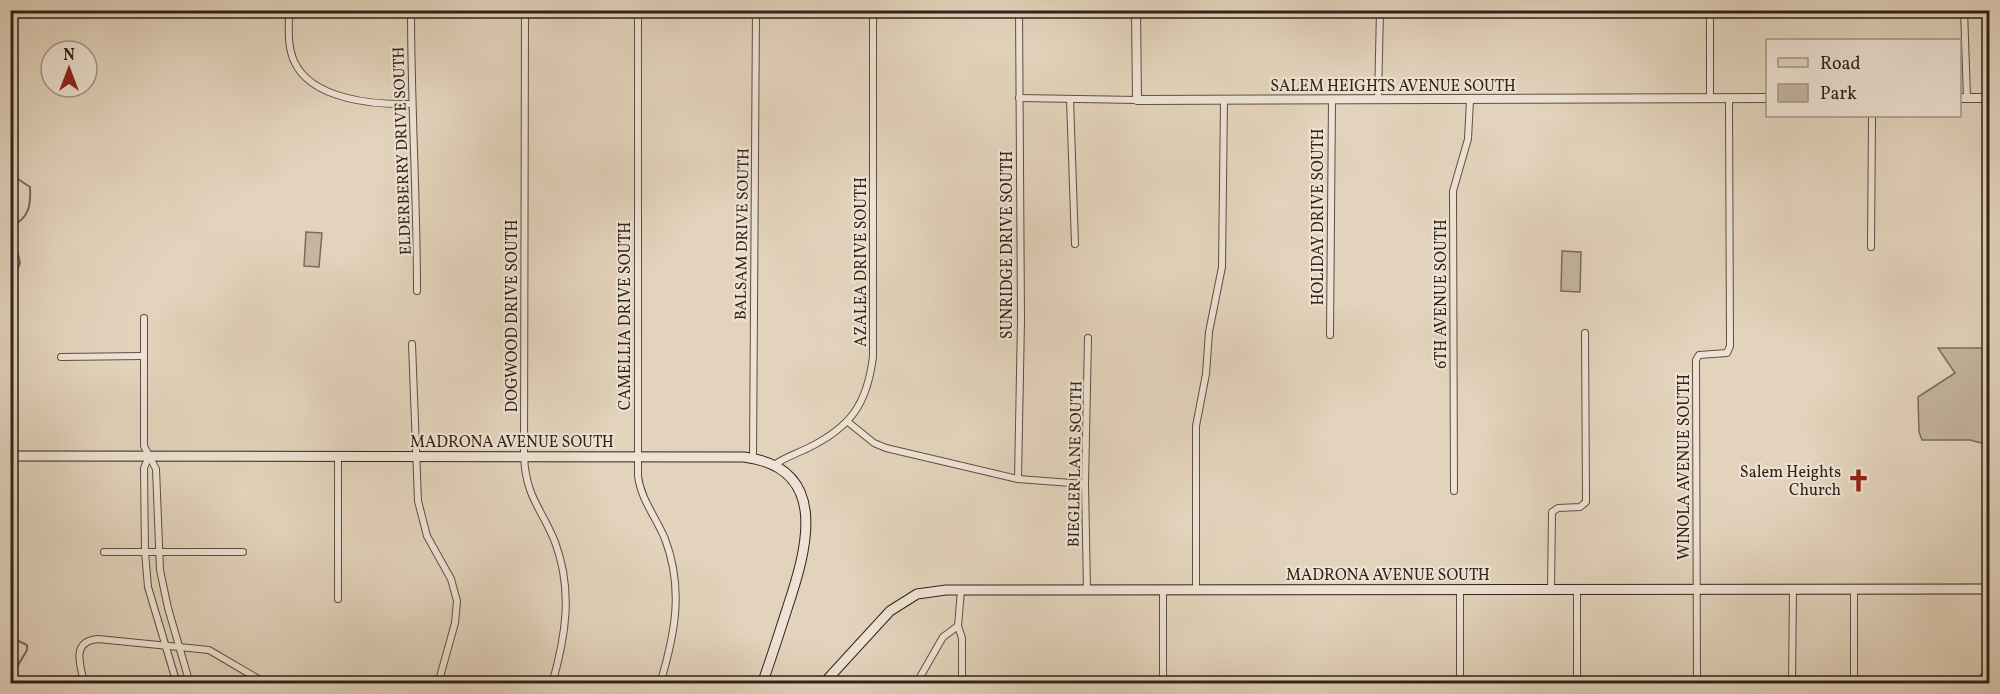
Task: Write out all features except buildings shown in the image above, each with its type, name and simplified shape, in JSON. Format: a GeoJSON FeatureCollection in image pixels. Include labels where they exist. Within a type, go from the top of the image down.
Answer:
{"type":"FeatureCollection","features":[{"type":"Feature","properties":{"kind":"main road","name":"MADRONA AVENUE SOUTH"},"geometry":{"type":"LineString","coordinates":[[10,456],[753,458],[774,465],[797,488],[804,502],[808,522],[806,545],[762,684]]}},
{"type":"Feature","properties":{"kind":"main road","name":"MADRONA AVENUE SOUTH"},"geometry":{"type":"LineString","coordinates":[[823,684],[882,618],[906,600],[927,591],[1989,588]]}},
{"type":"Feature","properties":{"kind":"main road"},"geometry":{"type":"LineString","coordinates":[[1983,684],[1989,670]]}},
{"type":"Feature","properties":{"kind":"street"},"geometry":{"type":"LineString","coordinates":[[289,10],[289,42],[294,62],[309,80],[323,88],[359,101],[411,104]]}},
{"type":"Feature","properties":{"kind":"street","name":"ELDERBERRY DRIVE SOUTH"},"geometry":{"type":"LineString","coordinates":[[411,10],[411,104],[417,228],[417,291]]}},
{"type":"Feature","properties":{"kind":"street","name":"DOGWOOD DRIVE SOUTH"},"geometry":{"type":"LineString","coordinates":[[525,10],[524,456],[526,483],[554,542],[565,584],[564,633],[552,684]]}},
{"type":"Feature","properties":{"kind":"street","name":"CAMELLIA DRIVE SOUTH"},"geometry":{"type":"LineString","coordinates":[[638,10],[637,456],[639,488],[664,539],[676,588],[675,623],[660,684]]}},
{"type":"Feature","properties":{"kind":"street","name":"BALSAM DRIVE SOUTH"},"geometry":{"type":"LineString","coordinates":[[753,458],[756,10]]}},
{"type":"Feature","properties":{"kind":"street","name":"AZALEA DRIVE SOUTH"},"geometry":{"type":"LineString","coordinates":[[774,465],[824,440],[848,422],[868,388],[873,357],[873,10]]}},
{"type":"Feature","properties":{"kind":"street","name":"SUNRIDGE DRIVE SOUTH"},"geometry":{"type":"LineString","coordinates":[[1018,479],[1021,320],[1019,10]]}},
{"type":"Feature","properties":{"kind":"street"},"geometry":{"type":"LineString","coordinates":[[1136,10],[1137,100]]}},
{"type":"Feature","properties":{"kind":"street"},"geometry":{"type":"LineString","coordinates":[[1378,100],[1380,10]]}},
{"type":"Feature","properties":{"kind":"street"},"geometry":{"type":"LineString","coordinates":[[1710,10],[1710,99]]}},
{"type":"Feature","properties":{"kind":"street"},"geometry":{"type":"LineString","coordinates":[[1964,10],[1963,98],[1989,98]]}},
{"type":"Feature","properties":{"kind":"street","name":"SALEM HEIGHTS AVENUE SOUTH"},"geometry":{"type":"LineString","coordinates":[[1019,98],[1224,101],[1766,99]]}},
{"type":"Feature","properties":{"kind":"street"},"geometry":{"type":"LineString","coordinates":[[1070,99],[1076,244]]}},
{"type":"Feature","properties":{"kind":"street","name":"WINOLA AVENUE SOUTH"},"geometry":{"type":"LineString","coordinates":[[1697,684],[1696,360],[1699,355],[1726,353],[1730,346],[1730,99]]}},
{"type":"Feature","properties":{"kind":"street","name":"HOLIDAY DRIVE SOUTH"},"geometry":{"type":"LineString","coordinates":[[1330,335],[1332,100]]}},
{"type":"Feature","properties":{"kind":"street","name":"6TH AVENUE SOUTH"},"geometry":{"type":"LineString","coordinates":[[1455,490],[1453,191],[1468,139],[1470,100]]}},
{"type":"Feature","properties":{"kind":"street"},"geometry":{"type":"LineString","coordinates":[[1196,590],[1196,426],[1206,374],[1209,332],[1222,267],[1224,101]]}},
{"type":"Feature","properties":{"kind":"street"},"geometry":{"type":"LineString","coordinates":[[1871,247],[1872,117]]}},
{"type":"Feature","properties":{"kind":"street"},"geometry":{"type":"LineString","coordinates":[[144,318],[144,446],[156,469],[158,551],[163,588],[190,684]]}},
{"type":"Feature","properties":{"kind":"street"},"geometry":{"type":"LineString","coordinates":[[1551,589],[1552,513],[1558,507],[1580,507],[1586,502],[1586,333]]}},
{"type":"Feature","properties":{"kind":"street","name":"BIEGLER LANE SOUTH"},"geometry":{"type":"LineString","coordinates":[[1087,590],[1085,484],[1088,338]]}},
{"type":"Feature","properties":{"kind":"street"},"geometry":{"type":"LineString","coordinates":[[412,344],[415,456],[421,516],[436,553],[451,579],[457,601],[455,624],[438,684]]}},
{"type":"Feature","properties":{"kind":"street"},"geometry":{"type":"LineString","coordinates":[[61,357],[143,356]]}},
{"type":"Feature","properties":{"kind":"street"},"geometry":{"type":"LineString","coordinates":[[848,422],[874,442],[886,448],[1018,479],[1085,484]]}},
{"type":"Feature","properties":{"kind":"street"},"geometry":{"type":"LineString","coordinates":[[149,456],[144,468],[145,552],[151,602],[177,684]]}},
{"type":"Feature","properties":{"kind":"street"},"geometry":{"type":"LineString","coordinates":[[338,457],[338,599]]}},
{"type":"Feature","properties":{"kind":"street"},"geometry":{"type":"LineString","coordinates":[[104,552],[243,552]]}},
{"type":"Feature","properties":{"kind":"street"},"geometry":{"type":"LineString","coordinates":[[1792,684],[1793,588]]}},
{"type":"Feature","properties":{"kind":"street"},"geometry":{"type":"LineString","coordinates":[[1854,588],[1854,684]]}},
{"type":"Feature","properties":{"kind":"street"},"geometry":{"type":"LineString","coordinates":[[1460,589],[1460,684]]}},
{"type":"Feature","properties":{"kind":"street"},"geometry":{"type":"LineString","coordinates":[[1577,589],[1577,684]]}},
{"type":"Feature","properties":{"kind":"street"},"geometry":{"type":"LineString","coordinates":[[961,590],[958,626],[962,638],[962,684]]}},
{"type":"Feature","properties":{"kind":"street"},"geometry":{"type":"LineString","coordinates":[[1163,590],[1163,684]]}},
{"type":"Feature","properties":{"kind":"street"},"geometry":{"type":"LineString","coordinates":[[916,684],[943,637],[958,626]]}},
{"type":"Feature","properties":{"kind":"street"},"geometry":{"type":"LineString","coordinates":[[83,678],[78,654],[83,644],[90,640],[179,645],[209,650],[267,684]]}},
{"type":"Feature","properties":{"kind":"green space"},"geometry":{"type":"Polygon","coordinates":[[[306,232],[322,233],[319,267],[304,266],[306,232]]]}},
{"type":"Feature","properties":{"kind":"green space"},"geometry":{"type":"Polygon","coordinates":[[[1562,251],[1581,252],[1580,292],[1561,291],[1562,251]]]}},
{"type":"Feature","properties":{"kind":"green space"},"geometry":{"type":"Polygon","coordinates":[[[1938,348],[1989,348],[1989,445],[1970,440],[1922,440],[1919,432],[1918,397],[1955,373],[1938,348]]]}},
{"type":"Feature","properties":{"kind":"waterway"},"geometry":{"type":"LineString","coordinates":[[10,174],[30,187],[28,211],[22,219],[11,226],[20,263],[14,277],[10,344]]}},
{"type":"Feature","properties":{"kind":"waterway"},"geometry":{"type":"LineString","coordinates":[[10,346],[10,371]]}},
{"type":"Feature","properties":{"kind":"waterway"},"geometry":{"type":"LineString","coordinates":[[10,637],[27,645],[27,650],[10,679]]}},
{"type":"Feature","properties":{"kind":"place","name":"Salem Heights Church"},"geometry":{"type":"Point","coordinates":[1859,480]}}]}
